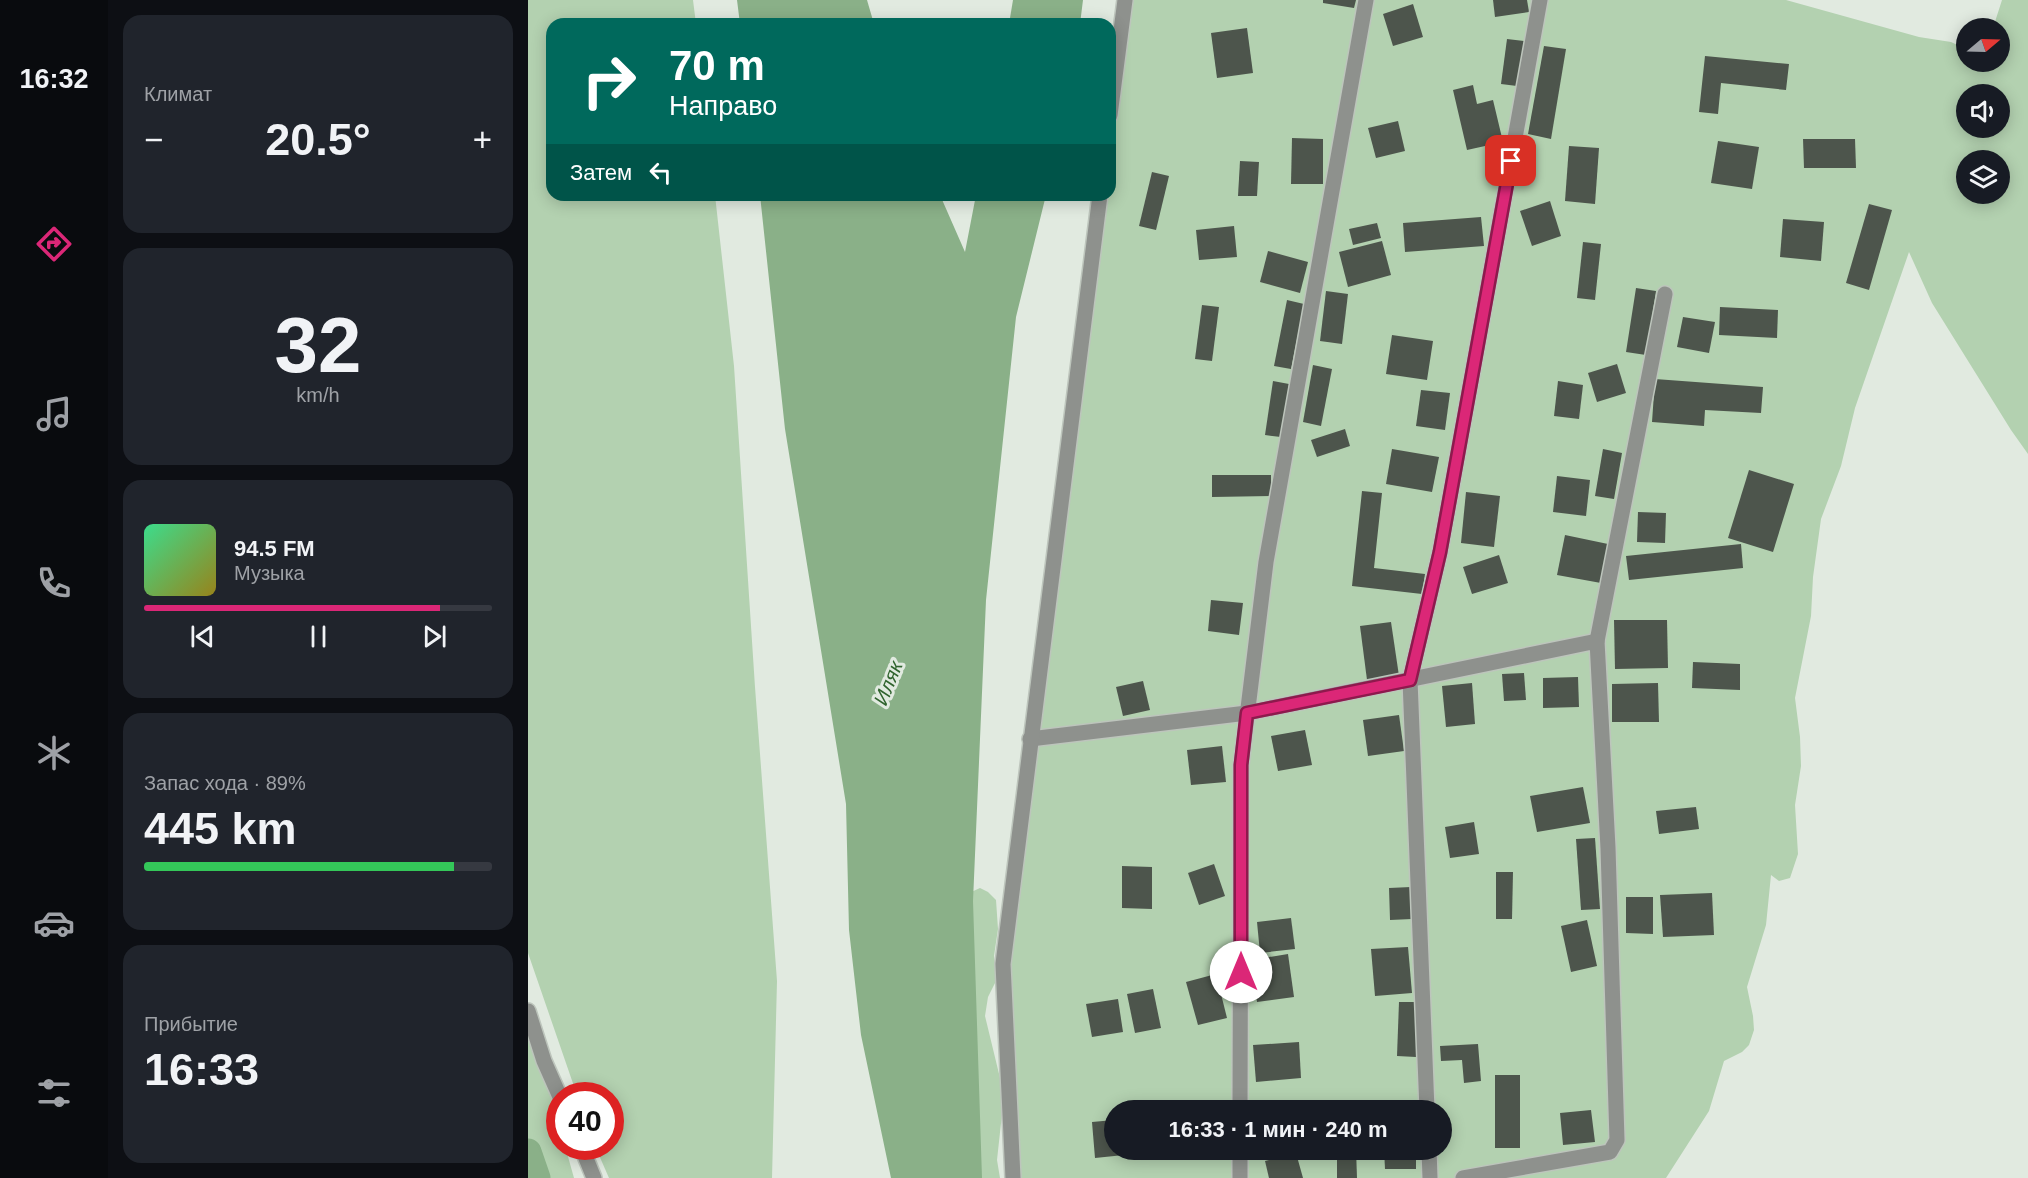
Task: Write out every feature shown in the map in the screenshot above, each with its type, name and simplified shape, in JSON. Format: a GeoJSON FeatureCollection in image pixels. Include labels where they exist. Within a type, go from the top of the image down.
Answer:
{"type":"FeatureCollection","features":[{"type":"Feature","properties":{"kind":"street"},"geometry":{"type":"LineString","coordinates":[[1116,69],[1125,0]]}},
{"type":"Feature","properties":{"kind":"street"},"geometry":{"type":"LineString","coordinates":[[1240,1100],[1241,765],[1266,562],[1366,0]]}},
{"type":"Feature","properties":{"kind":"street"},"geometry":{"type":"LineString","coordinates":[[1427,1100],[1410,680],[1440,552],[1540,0]]}},
{"type":"Feature","properties":{"kind":"street"},"geometry":{"type":"LineString","coordinates":[[1012,1178],[1003,964],[1099,201]]}},
{"type":"Feature","properties":{"kind":"street"},"geometry":{"type":"LineString","coordinates":[[1463,1178],[1610,1152],[1617,1140],[1608,848],[1597,641],[1665,294]]}},
{"type":"Feature","properties":{"kind":"street"},"geometry":{"type":"LineString","coordinates":[[1030,739],[1247,713],[1597,641]]}},
{"type":"Feature","properties":{"kind":"street"},"geometry":{"type":"LineString","coordinates":[[528,1011],[553,1082]]}},
{"type":"Feature","properties":{"kind":"street"},"geometry":{"type":"LineString","coordinates":[[586,1160],[594,1178]]}},
{"type":"Feature","properties":{"kind":"street"},"geometry":{"type":"LineString","coordinates":[[1240,1160],[1240,1178]]}},
{"type":"Feature","properties":{"kind":"street"},"geometry":{"type":"LineString","coordinates":[[1429,1160],[1430,1178]]}},
{"type":"Feature","properties":{"kind":"shaded area"},"geometry":{"type":"Polygon","coordinates":[[[528,0],[693,0],[695,18],[546,18],[546,201],[716,201],[734,366],[777,981],[772,1178],[609,1178],[601,1160],[624,1160],[624,1082],[573,1082],[528,953],[528,0]]]}},
{"type":"Feature","properties":{"kind":"shaded area"},"geometry":{"type":"Polygon","coordinates":[[[1130,0],[1786,0],[1919,37],[1951,42],[1956,44],[1956,72],[2010,72],[2010,18],[1996,18],[2002,0],[2028,0],[2028,454],[1932,303],[1909,252],[1855,408],[1841,466],[1821,519],[1813,577],[1811,616],[1795,698],[1801,766],[1795,805],[1798,854],[1790,878],[1779,881],[1771,875],[1766,925],[1747,987],[1754,1030],[1749,1045],[1742,1052],[1724,1061],[1709,1111],[1666,1178],[1019,1178],[1009,959],[1104,201],[1116,201],[1116,108],[1130,0]]]}},
{"type":"Feature","properties":{"kind":"shaded area"},"geometry":{"type":"Polygon","coordinates":[[[980,888],[996,900],[998,929],[994,956],[997,979],[988,997],[985,1016],[1000,1078],[1002,1114],[997,1160],[1000,1178],[974,1178],[967,894],[980,888]]]}},
{"type":"Feature","properties":{"kind":"shaded area"},"geometry":{"type":"Polygon","coordinates":[[[528,1035],[546,1082],[546,1160],[569,1160],[574,1178],[528,1178],[528,1035]]]}},
{"type":"Feature","properties":{"kind":"water"},"geometry":{"type":"Polygon","coordinates":[[[737,0],[867,0],[872,18],[739,18],[737,0]]]}},
{"type":"Feature","properties":{"kind":"water"},"geometry":{"type":"Polygon","coordinates":[[[1013,0],[1083,0],[1081,18],[1010,18],[1013,0]]]}},
{"type":"Feature","properties":{"kind":"water","name":"Иляк"},"geometry":{"type":"Polygon","coordinates":[[[761,201],[943,201],[965,252],[975,201],[1045,201],[1016,317],[986,600],[973,901],[982,1178],[891,1178],[861,1035],[849,930],[846,804],[785,429],[761,201]]]}},
{"type":"Feature","properties":{"kind":"building"},"geometry":{"type":"Polygon","coordinates":[[[1323,0],[1356,0],[1354,8],[1323,3],[1323,0]]]}},
{"type":"Feature","properties":{"kind":"building"},"geometry":{"type":"Polygon","coordinates":[[[1493,0],[1527,0],[1529,12],[1495,17],[1493,0]]]}},
{"type":"Feature","properties":{"kind":"building"},"geometry":{"type":"Polygon","coordinates":[[[1413,4],[1423,37],[1393,46],[1383,14],[1413,4]]]}},
{"type":"Feature","properties":{"kind":"building"},"geometry":{"type":"Polygon","coordinates":[[[1247,28],[1253,73],[1217,78],[1211,33],[1247,28]]]}},
{"type":"Feature","properties":{"kind":"building"},"geometry":{"type":"Polygon","coordinates":[[[1507,39],[1524,41],[1517,86],[1501,84],[1507,39]]]}},
{"type":"Feature","properties":{"kind":"building"},"geometry":{"type":"Polygon","coordinates":[[[1544,46],[1566,49],[1551,139],[1528,134],[1544,46]]]}},
{"type":"Feature","properties":{"kind":"building"},"geometry":{"type":"Polygon","coordinates":[[[1705,56],[1789,64],[1786,90],[1721,83],[1718,114],[1699,112],[1705,56]]]}},
{"type":"Feature","properties":{"kind":"building"},"geometry":{"type":"Polygon","coordinates":[[[1473,85],[1477,104],[1493,100],[1503,142],[1467,150],[1453,90],[1473,85]]]}},
{"type":"Feature","properties":{"kind":"building"},"geometry":{"type":"Polygon","coordinates":[[[1398,121],[1405,151],[1376,158],[1368,128],[1398,121]]]}},
{"type":"Feature","properties":{"kind":"building"},"geometry":{"type":"Polygon","coordinates":[[[1292,138],[1323,139],[1323,184],[1291,184],[1292,138]]]}},
{"type":"Feature","properties":{"kind":"building"},"geometry":{"type":"Polygon","coordinates":[[[1803,139],[1855,139],[1856,168],[1804,168],[1803,139]]]}},
{"type":"Feature","properties":{"kind":"building"},"geometry":{"type":"Polygon","coordinates":[[[1718,141],[1759,147],[1752,189],[1711,183],[1718,141]]]}},
{"type":"Feature","properties":{"kind":"building"},"geometry":{"type":"Polygon","coordinates":[[[1569,146],[1599,148],[1595,204],[1565,201],[1569,146]]]}},
{"type":"Feature","properties":{"kind":"building"},"geometry":{"type":"Polygon","coordinates":[[[1240,161],[1259,162],[1257,196],[1238,196],[1240,161]]]}},
{"type":"Feature","properties":{"kind":"building"},"geometry":{"type":"Polygon","coordinates":[[[1152,172],[1169,176],[1156,230],[1139,226],[1152,172]]]}},
{"type":"Feature","properties":{"kind":"building"},"geometry":{"type":"Polygon","coordinates":[[[1550,201],[1561,236],[1532,246],[1520,211],[1550,201]]]}},
{"type":"Feature","properties":{"kind":"building"},"geometry":{"type":"Polygon","coordinates":[[[1869,204],[1892,210],[1869,290],[1846,283],[1869,204]]]}},
{"type":"Feature","properties":{"kind":"building"},"geometry":{"type":"Polygon","coordinates":[[[1481,217],[1484,246],[1405,252],[1403,223],[1481,217]]]}},
{"type":"Feature","properties":{"kind":"building"},"geometry":{"type":"Polygon","coordinates":[[[1783,219],[1824,222],[1821,261],[1780,257],[1783,219]]]}},
{"type":"Feature","properties":{"kind":"building"},"geometry":{"type":"Polygon","coordinates":[[[1377,223],[1381,238],[1353,245],[1349,229],[1377,223]]]}},
{"type":"Feature","properties":{"kind":"building"},"geometry":{"type":"Polygon","coordinates":[[[1234,226],[1237,257],[1199,260],[1196,230],[1234,226]]]}},
{"type":"Feature","properties":{"kind":"building"},"geometry":{"type":"Polygon","coordinates":[[[1382,241],[1391,275],[1348,287],[1339,252],[1382,241]]]}},
{"type":"Feature","properties":{"kind":"building"},"geometry":{"type":"Polygon","coordinates":[[[1583,242],[1601,244],[1595,300],[1577,298],[1583,242]]]}},
{"type":"Feature","properties":{"kind":"building"},"geometry":{"type":"Polygon","coordinates":[[[1268,251],[1308,262],[1300,293],[1260,282],[1268,251]]]}},
{"type":"Feature","properties":{"kind":"building"},"geometry":{"type":"Polygon","coordinates":[[[1636,288],[1656,291],[1646,355],[1626,352],[1636,288]]]}},
{"type":"Feature","properties":{"kind":"building"},"geometry":{"type":"Polygon","coordinates":[[[1326,291],[1348,294],[1342,344],[1320,341],[1326,291]]]}},
{"type":"Feature","properties":{"kind":"building"},"geometry":{"type":"Polygon","coordinates":[[[1287,300],[1304,304],[1291,369],[1274,366],[1287,300]]]}},
{"type":"Feature","properties":{"kind":"building"},"geometry":{"type":"Polygon","coordinates":[[[1202,305],[1219,307],[1212,361],[1195,359],[1202,305]]]}},
{"type":"Feature","properties":{"kind":"building"},"geometry":{"type":"Polygon","coordinates":[[[1720,307],[1778,310],[1777,338],[1719,335],[1720,307]]]}},
{"type":"Feature","properties":{"kind":"building"},"geometry":{"type":"Polygon","coordinates":[[[1683,317],[1715,322],[1709,353],[1677,347],[1683,317]]]}},
{"type":"Feature","properties":{"kind":"building"},"geometry":{"type":"Polygon","coordinates":[[[1392,335],[1433,341],[1427,380],[1386,374],[1392,335]]]}},
{"type":"Feature","properties":{"kind":"building"},"geometry":{"type":"Polygon","coordinates":[[[1617,364],[1626,393],[1597,402],[1588,373],[1617,364]]]}},
{"type":"Feature","properties":{"kind":"building"},"geometry":{"type":"Polygon","coordinates":[[[1313,365],[1332,369],[1321,426],[1303,422],[1313,365]]]}},
{"type":"Feature","properties":{"kind":"building"},"geometry":{"type":"Polygon","coordinates":[[[1655,379],[1763,387],[1761,413],[1705,410],[1704,426],[1652,422],[1655,379]]]}},
{"type":"Feature","properties":{"kind":"building"},"geometry":{"type":"Polygon","coordinates":[[[1273,381],[1289,384],[1281,437],[1265,435],[1273,381]]]}},
{"type":"Feature","properties":{"kind":"building"},"geometry":{"type":"Polygon","coordinates":[[[1558,381],[1583,385],[1579,419],[1554,416],[1558,381]]]}},
{"type":"Feature","properties":{"kind":"building"},"geometry":{"type":"Polygon","coordinates":[[[1421,390],[1450,393],[1445,430],[1416,426],[1421,390]]]}},
{"type":"Feature","properties":{"kind":"building"},"geometry":{"type":"Polygon","coordinates":[[[1345,429],[1350,446],[1317,457],[1311,440],[1345,429]]]}},
{"type":"Feature","properties":{"kind":"building"},"geometry":{"type":"Polygon","coordinates":[[[1392,449],[1439,457],[1432,492],[1386,484],[1392,449]]]}},
{"type":"Feature","properties":{"kind":"building"},"geometry":{"type":"Polygon","coordinates":[[[1603,449],[1622,453],[1614,499],[1595,496],[1603,449]]]}},
{"type":"Feature","properties":{"kind":"building"},"geometry":{"type":"Polygon","coordinates":[[[1749,470],[1794,484],[1773,552],[1728,538],[1749,470]]]}},
{"type":"Feature","properties":{"kind":"building"},"geometry":{"type":"Polygon","coordinates":[[[1212,475],[1271,475],[1271,496],[1212,497],[1212,475]]]}},
{"type":"Feature","properties":{"kind":"building"},"geometry":{"type":"Polygon","coordinates":[[[1557,476],[1590,480],[1586,516],[1553,512],[1557,476]]]}},
{"type":"Feature","properties":{"kind":"building"},"geometry":{"type":"Polygon","coordinates":[[[1362,491],[1382,493],[1374,568],[1425,574],[1422,594],[1352,586],[1362,491]]]}},
{"type":"Feature","properties":{"kind":"building"},"geometry":{"type":"Polygon","coordinates":[[[1466,492],[1500,496],[1494,547],[1461,543],[1466,492]]]}},
{"type":"Feature","properties":{"kind":"building"},"geometry":{"type":"Polygon","coordinates":[[[1638,512],[1666,513],[1665,543],[1637,542],[1638,512]]]}},
{"type":"Feature","properties":{"kind":"building"},"geometry":{"type":"Polygon","coordinates":[[[1565,535],[1608,544],[1601,583],[1557,575],[1565,535]]]}},
{"type":"Feature","properties":{"kind":"building"},"geometry":{"type":"Polygon","coordinates":[[[1741,544],[1743,568],[1629,580],[1626,556],[1741,544]]]}},
{"type":"Feature","properties":{"kind":"building"},"geometry":{"type":"Polygon","coordinates":[[[1499,555],[1508,583],[1472,594],[1463,567],[1499,555]]]}},
{"type":"Feature","properties":{"kind":"building"},"geometry":{"type":"Polygon","coordinates":[[[1211,600],[1243,603],[1239,635],[1208,631],[1211,600]]]}},
{"type":"Feature","properties":{"kind":"building"},"geometry":{"type":"Polygon","coordinates":[[[1614,620],[1667,620],[1668,668],[1615,669],[1614,620]]]}},
{"type":"Feature","properties":{"kind":"building"},"geometry":{"type":"Polygon","coordinates":[[[1391,622],[1399,676],[1367,680],[1360,626],[1391,622]]]}},
{"type":"Feature","properties":{"kind":"building"},"geometry":{"type":"Polygon","coordinates":[[[1693,662],[1740,664],[1740,690],[1692,688],[1693,662]]]}},
{"type":"Feature","properties":{"kind":"building"},"geometry":{"type":"Polygon","coordinates":[[[1524,673],[1526,700],[1504,701],[1502,674],[1524,673]]]}},
{"type":"Feature","properties":{"kind":"building"},"geometry":{"type":"Polygon","coordinates":[[[1578,677],[1579,707],[1543,708],[1543,678],[1578,677]]]}},
{"type":"Feature","properties":{"kind":"building"},"geometry":{"type":"Polygon","coordinates":[[[1143,681],[1150,710],[1123,716],[1116,687],[1143,681]]]}},
{"type":"Feature","properties":{"kind":"building"},"geometry":{"type":"Polygon","coordinates":[[[1472,683],[1475,724],[1446,727],[1442,686],[1472,683]]]}},
{"type":"Feature","properties":{"kind":"building"},"geometry":{"type":"Polygon","coordinates":[[[1658,683],[1659,722],[1612,722],[1612,684],[1658,683]]]}},
{"type":"Feature","properties":{"kind":"building"},"geometry":{"type":"Polygon","coordinates":[[[1399,715],[1404,751],[1368,756],[1363,720],[1399,715]]]}},
{"type":"Feature","properties":{"kind":"building"},"geometry":{"type":"Polygon","coordinates":[[[1305,730],[1312,765],[1278,771],[1271,736],[1305,730]]]}},
{"type":"Feature","properties":{"kind":"building"},"geometry":{"type":"Polygon","coordinates":[[[1222,746],[1226,782],[1191,785],[1187,750],[1222,746]]]}},
{"type":"Feature","properties":{"kind":"building"},"geometry":{"type":"Polygon","coordinates":[[[1583,787],[1590,823],[1537,832],[1530,796],[1583,787]]]}},
{"type":"Feature","properties":{"kind":"building"},"geometry":{"type":"Polygon","coordinates":[[[1696,807],[1699,829],[1659,834],[1656,811],[1696,807]]]}},
{"type":"Feature","properties":{"kind":"building"},"geometry":{"type":"Polygon","coordinates":[[[1474,822],[1479,854],[1450,858],[1445,827],[1474,822]]]}},
{"type":"Feature","properties":{"kind":"building"},"geometry":{"type":"Polygon","coordinates":[[[1595,838],[1600,909],[1581,910],[1576,839],[1595,838]]]}},
{"type":"Feature","properties":{"kind":"building"},"geometry":{"type":"Polygon","coordinates":[[[1214,864],[1225,896],[1199,905],[1188,873],[1214,864]]]}},
{"type":"Feature","properties":{"kind":"building"},"geometry":{"type":"Polygon","coordinates":[[[1122,866],[1152,867],[1152,909],[1122,908],[1122,866]]]}},
{"type":"Feature","properties":{"kind":"building"},"geometry":{"type":"Polygon","coordinates":[[[1496,872],[1513,872],[1512,919],[1496,919],[1496,872]]]}},
{"type":"Feature","properties":{"kind":"building"},"geometry":{"type":"Polygon","coordinates":[[[1411,887],[1412,919],[1390,920],[1389,888],[1411,887]]]}},
{"type":"Feature","properties":{"kind":"building"},"geometry":{"type":"Polygon","coordinates":[[[1712,893],[1714,935],[1663,937],[1660,895],[1712,893]]]}},
{"type":"Feature","properties":{"kind":"building"},"geometry":{"type":"Polygon","coordinates":[[[1626,897],[1653,897],[1653,934],[1626,933],[1626,897]]]}},
{"type":"Feature","properties":{"kind":"building"},"geometry":{"type":"Polygon","coordinates":[[[1291,918],[1295,949],[1260,953],[1257,922],[1291,918]]]}},
{"type":"Feature","properties":{"kind":"building"},"geometry":{"type":"Polygon","coordinates":[[[1587,920],[1597,966],[1571,972],[1561,926],[1587,920]]]}},
{"type":"Feature","properties":{"kind":"building"},"geometry":{"type":"Polygon","coordinates":[[[1408,947],[1412,993],[1375,996],[1371,949],[1408,947]]]}},
{"type":"Feature","properties":{"kind":"building"},"geometry":{"type":"Polygon","coordinates":[[[1288,954],[1294,997],[1257,1002],[1251,960],[1288,954]]]}},
{"type":"Feature","properties":{"kind":"building"},"geometry":{"type":"Polygon","coordinates":[[[1216,974],[1227,1018],[1198,1025],[1186,982],[1216,974]]]}},
{"type":"Feature","properties":{"kind":"building"},"geometry":{"type":"Polygon","coordinates":[[[1153,989],[1161,1028],[1135,1033],[1127,994],[1153,989]]]}},
{"type":"Feature","properties":{"kind":"building"},"geometry":{"type":"Polygon","coordinates":[[[1118,999],[1123,1032],[1092,1037],[1086,1004],[1118,999]]]}},
{"type":"Feature","properties":{"kind":"building"},"geometry":{"type":"Polygon","coordinates":[[[1399,1002],[1417,1002],[1416,1057],[1397,1056],[1399,1002]]]}},
{"type":"Feature","properties":{"kind":"building"},"geometry":{"type":"Polygon","coordinates":[[[1299,1042],[1301,1078],[1256,1082],[1253,1045],[1299,1042]]]}},
{"type":"Feature","properties":{"kind":"building"},"geometry":{"type":"Polygon","coordinates":[[[1478,1044],[1481,1081],[1464,1083],[1462,1060],[1441,1061],[1440,1046],[1478,1044]]]}},
{"type":"Feature","properties":{"kind":"building"},"geometry":{"type":"Polygon","coordinates":[[[1495,1075],[1520,1075],[1520,1148],[1495,1148],[1495,1075]]]}},
{"type":"Feature","properties":{"kind":"building"},"geometry":{"type":"Polygon","coordinates":[[[1591,1110],[1595,1142],[1563,1145],[1560,1113],[1591,1110]]]}},
{"type":"Feature","properties":{"kind":"building"},"geometry":{"type":"Polygon","coordinates":[[[1104,1121],[1104,1157],[1095,1158],[1092,1122],[1104,1121]]]}},
{"type":"Feature","properties":{"kind":"building"},"geometry":{"type":"Polygon","coordinates":[[[1298,1160],[1303,1178],[1269,1178],[1265,1161],[1298,1160]]]}},
{"type":"Feature","properties":{"kind":"building"},"geometry":{"type":"Polygon","coordinates":[[[1337,1160],[1356,1160],[1357,1178],[1337,1178],[1337,1160]]]}},
{"type":"Feature","properties":{"kind":"building"},"geometry":{"type":"Polygon","coordinates":[[[1385,1160],[1416,1160],[1416,1169],[1385,1169],[1385,1160]]]}},
{"type":"Feature","properties":{"kind":"waterway"},"geometry":{"type":"LineString","coordinates":[[528,1152],[537,1178]]}},
{"type":"Feature","properties":{"kind":"route"},"geometry":{"type":"LineString","coordinates":[[1241,972],[1241,765],[1247,713],[1410,680],[1440,552],[1511,161]]}}]}
